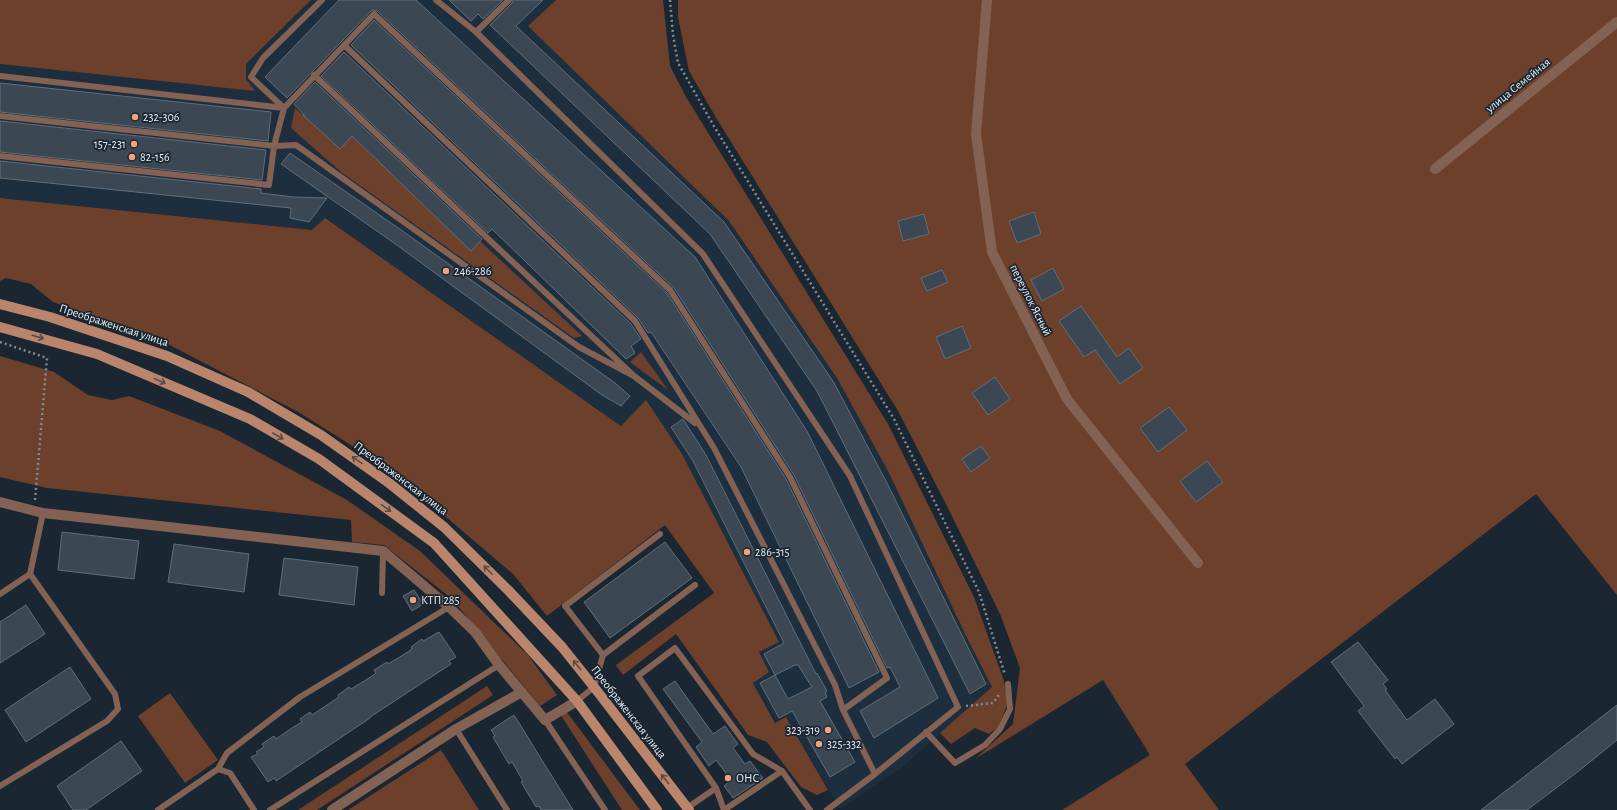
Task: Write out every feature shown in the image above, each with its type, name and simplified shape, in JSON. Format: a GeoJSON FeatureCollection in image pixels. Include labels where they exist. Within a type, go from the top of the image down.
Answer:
{"type":"FeatureCollection","features":[{"type":"Feature","properties":{"kind":"main road","name":"Преображенская улица"},"geometry":{"type":"LineString","coordinates":[[0,304],[50,317],[167,356],[248,392],[321,435],[389,483],[444,527],[514,596],[562,647],[594,686],[688,809]]}},
{"type":"Feature","properties":{"kind":"main road"},"geometry":{"type":"LineString","coordinates":[[0,327],[97,354],[250,419],[319,459],[434,543],[577,701],[657,810]]}},
{"type":"Feature","properties":{"kind":"street","name":"переулок Ясный"},"geometry":{"type":"LineString","coordinates":[[987,0],[976,134],[992,252],[1067,399],[1198,563]]}},
{"type":"Feature","properties":{"kind":"street","name":"улица Семейная"},"geometry":{"type":"LineString","coordinates":[[1435,169],[1617,22]]}},
{"type":"Feature","properties":{"kind":"street"},"geometry":{"type":"LineString","coordinates":[[0,502],[38,512],[384,551],[449,607],[475,632],[499,665],[545,720],[577,701]]}},
{"type":"Feature","properties":{"kind":"street"},"geometry":{"type":"LineString","coordinates":[[332,810],[456,729],[522,692]]}},
{"type":"Feature","properties":{"kind":"lane"},"geometry":{"type":"LineString","coordinates":[[284,108],[251,77],[263,58],[322,0]]}},
{"type":"Feature","properties":{"kind":"lane"},"geometry":{"type":"LineString","coordinates":[[476,32],[509,0]]}},
{"type":"Feature","properties":{"kind":"lane"},"geometry":{"type":"LineString","coordinates":[[439,1],[476,32],[703,254],[850,476],[958,707],[875,774],[827,810]]}},
{"type":"Feature","properties":{"kind":"lane"},"geometry":{"type":"LineString","coordinates":[[0,156],[270,185],[274,146],[284,108],[374,14],[670,290],[790,477],[887,678],[843,710]]}},
{"type":"Feature","properties":{"kind":"lane"},"geometry":{"type":"LineString","coordinates":[[344,45],[635,321],[714,448],[835,685],[843,710],[875,774]]}},
{"type":"Feature","properties":{"kind":"lane"},"geometry":{"type":"LineString","coordinates":[[314,75],[634,376],[699,426]]}},
{"type":"Feature","properties":{"kind":"lane"},"geometry":{"type":"LineString","coordinates":[[0,76],[284,108]]}},
{"type":"Feature","properties":{"kind":"lane"},"geometry":{"type":"LineString","coordinates":[[0,116],[274,146],[296,145],[579,347],[634,376]]}},
{"type":"Feature","properties":{"kind":"lane"},"geometry":{"type":"LineString","coordinates":[[0,786],[107,721],[118,709],[115,694],[30,574],[38,512]]}},
{"type":"Feature","properties":{"kind":"lane"},"geometry":{"type":"LineString","coordinates":[[603,656],[565,606],[660,534]]}},
{"type":"Feature","properties":{"kind":"lane"},"geometry":{"type":"LineString","coordinates":[[382,593],[384,551]]}},
{"type":"Feature","properties":{"kind":"lane"},"geometry":{"type":"LineString","coordinates":[[0,594],[30,574]]}},
{"type":"Feature","properties":{"kind":"lane"},"geometry":{"type":"LineString","coordinates":[[577,701],[594,686],[603,656],[695,585]]}},
{"type":"Feature","properties":{"kind":"lane"},"geometry":{"type":"LineString","coordinates":[[158,810],[218,769],[227,752],[300,697],[449,607]]}},
{"type":"Feature","properties":{"kind":"lane"},"geometry":{"type":"LineString","coordinates":[[782,772],[724,810],[716,788],[638,676],[675,648],[754,754],[782,772],[810,810]]}},
{"type":"Feature","properties":{"kind":"lane"},"geometry":{"type":"LineString","coordinates":[[270,810],[499,665]]}},
{"type":"Feature","properties":{"kind":"lane"},"geometry":{"type":"LineString","coordinates":[[926,732],[955,763],[985,745],[1000,729],[1010,709],[1008,684]]}},
{"type":"Feature","properties":{"kind":"lane"},"geometry":{"type":"LineString","coordinates":[[545,720],[605,810]]}},
{"type":"Feature","properties":{"kind":"lane"},"geometry":{"type":"LineString","coordinates":[[456,729],[507,810]]}},
{"type":"Feature","properties":{"kind":"lane"},"geometry":{"type":"LineString","coordinates":[[218,769],[230,773],[254,810]]}},
{"type":"Feature","properties":{"kind":"lane"},"geometry":{"type":"LineString","coordinates":[[688,809],[716,788]]}},
{"type":"Feature","properties":{"kind":"path"},"geometry":{"type":"LineString","coordinates":[[670,0],[673,35],[678,63],[715,128],[894,419],[979,592],[1008,684],[993,703],[958,707]]}},
{"type":"Feature","properties":{"kind":"path"},"geometry":{"type":"LineString","coordinates":[[0,342],[47,358],[38,512]]}},
{"type":"Feature","properties":{"kind":"shaded area"},"geometry":{"type":"Polygon","coordinates":[[[0,0],[311,0],[246,64],[246,79],[255,91],[0,64],[0,0]]]}},
{"type":"Feature","properties":{"kind":"shaded area"},"geometry":{"type":"Polygon","coordinates":[[[311,0],[556,0],[529,26],[729,221],[837,378],[889,473],[966,636],[992,687],[905,765],[840,809],[786,716],[776,721],[753,683],[759,652],[779,642],[646,401],[622,426],[325,218],[313,230],[0,198],[0,64],[254,91],[246,79],[246,64],[311,0]]]}},
{"type":"Feature","properties":{"kind":"shaded area"},"geometry":{"type":"Polygon","coordinates":[[[556,0],[663,0],[670,66],[686,97],[888,424],[974,597],[1004,681],[1008,703],[998,727],[989,734],[975,728],[951,744],[940,733],[992,687],[966,636],[889,473],[837,378],[729,221],[528,26],[556,0]]]}},
{"type":"Feature","properties":{"kind":"shaded area"},"geometry":{"type":"Polygon","coordinates":[[[678,0],[1617,0],[1617,595],[1536,494],[1185,764],[1219,810],[1062,810],[1150,755],[1103,680],[975,759],[1013,724],[1020,668],[1000,614],[898,411],[718,121],[689,71],[678,17],[678,0]]]}},
{"type":"Feature","properties":{"kind":"shaded area"},"geometry":{"type":"Polygon","coordinates":[[[295,108],[340,148],[352,136],[471,251],[480,241],[582,336],[574,338],[341,172],[291,128],[295,108]]]}},
{"type":"Feature","properties":{"kind":"shaded area"},"geometry":{"type":"Polygon","coordinates":[[[0,198],[312,230],[325,218],[621,426],[646,400],[682,454],[779,642],[759,652],[769,672],[753,683],[775,723],[786,717],[828,790],[817,795],[801,787],[767,742],[748,735],[676,634],[623,675],[616,665],[714,593],[665,525],[547,616],[513,574],[392,471],[300,413],[162,341],[53,302],[31,284],[6,278],[0,281],[0,198]]]}},
{"type":"Feature","properties":{"kind":"shaded area"},"geometry":{"type":"Polygon","coordinates":[[[641,352],[668,390],[630,362],[641,352]]]}},
{"type":"Feature","properties":{"kind":"shaded area"},"geometry":{"type":"Polygon","coordinates":[[[0,356],[54,372],[88,395],[112,400],[129,396],[220,431],[347,500],[420,551],[528,655],[557,695],[540,706],[452,599],[384,545],[352,542],[351,520],[47,488],[0,477],[0,356]]]}},
{"type":"Feature","properties":{"kind":"shaded area"},"geometry":{"type":"Polygon","coordinates":[[[487,686],[493,695],[317,810],[298,810],[487,686]]]}},
{"type":"Feature","properties":{"kind":"shaded area"},"geometry":{"type":"Polygon","coordinates":[[[170,693],[218,760],[185,783],[138,716],[170,693]]]}},
{"type":"Feature","properties":{"kind":"shaded area"},"geometry":{"type":"Polygon","coordinates":[[[566,711],[640,810],[622,810],[560,714],[566,711]]]}},
{"type":"Feature","properties":{"kind":"shaded area"},"geometry":{"type":"Polygon","coordinates":[[[441,750],[479,810],[348,810],[441,750]]]}},
{"type":"Feature","properties":{"kind":"building"},"geometry":{"type":"Polygon","coordinates":[[[339,0],[416,0],[695,257],[807,431],[938,698],[874,738],[860,711],[900,687],[890,667],[887,668],[794,475],[674,288],[377,11],[371,11],[287,98],[265,77],[339,0]]]}},
{"type":"Feature","properties":{"kind":"building"},"geometry":{"type":"Polygon","coordinates":[[[449,0],[503,0],[483,19],[478,14],[471,21],[449,0]]]}},
{"type":"Feature","properties":{"kind":"building"},"geometry":{"type":"Polygon","coordinates":[[[513,0],[543,0],[516,26],[724,222],[833,381],[887,483],[986,684],[970,694],[817,391],[710,234],[490,25],[512,3],[513,0]]]}},
{"type":"Feature","properties":{"kind":"building"},"geometry":{"type":"Polygon","coordinates":[[[374,20],[667,293],[786,479],[879,672],[849,688],[741,467],[651,332],[648,333],[638,318],[351,45],[374,20]]]}},
{"type":"Feature","properties":{"kind":"building"},"geometry":{"type":"Polygon","coordinates":[[[344,52],[631,324],[641,339],[631,346],[635,353],[626,359],[492,229],[488,233],[321,76],[344,52]]]}},
{"type":"Feature","properties":{"kind":"building"},"geometry":{"type":"Polygon","coordinates":[[[315,82],[482,239],[471,251],[352,136],[340,149],[303,115],[305,116],[294,104],[315,82]]]}},
{"type":"Feature","properties":{"kind":"building"},"geometry":{"type":"Polygon","coordinates":[[[0,83],[271,112],[268,141],[0,112],[0,83]]]}},
{"type":"Feature","properties":{"kind":"building"},"geometry":{"type":"Polygon","coordinates":[[[0,121],[266,150],[262,180],[0,152],[0,121]]]}},
{"type":"Feature","properties":{"kind":"building","name":"246-286"},"geometry":{"type":"Polygon","coordinates":[[[290,153],[404,232],[615,383],[630,396],[621,406],[602,395],[394,243],[281,164],[290,153]]]}},
{"type":"Feature","properties":{"kind":"building"},"geometry":{"type":"Polygon","coordinates":[[[0,161],[261,189],[261,193],[293,197],[327,198],[309,222],[290,218],[291,208],[0,178],[0,161]]]}},
{"type":"Feature","properties":{"kind":"building"},"geometry":{"type":"Polygon","coordinates":[[[1034,212],[1041,234],[1017,243],[1009,221],[1034,212]]]}},
{"type":"Feature","properties":{"kind":"building"},"geometry":{"type":"Polygon","coordinates":[[[924,214],[929,234],[903,241],[898,221],[924,214]]]}},
{"type":"Feature","properties":{"kind":"building"},"geometry":{"type":"Polygon","coordinates":[[[1053,268],[1064,289],[1042,301],[1031,280],[1053,268]]]}},
{"type":"Feature","properties":{"kind":"building"},"geometry":{"type":"Polygon","coordinates":[[[942,270],[948,282],[927,291],[921,278],[942,270]]]}},
{"type":"Feature","properties":{"kind":"building"},"geometry":{"type":"Polygon","coordinates":[[[1081,306],[1117,357],[1129,348],[1143,368],[1120,384],[1095,350],[1084,357],[1059,321],[1081,306]]]}},
{"type":"Feature","properties":{"kind":"building"},"geometry":{"type":"Polygon","coordinates":[[[962,326],[971,348],[945,359],[936,337],[962,326]]]}},
{"type":"Feature","properties":{"kind":"building"},"geometry":{"type":"Polygon","coordinates":[[[995,377],[1010,399],[988,415],[972,393],[995,377]]]}},
{"type":"Feature","properties":{"kind":"building"},"geometry":{"type":"Polygon","coordinates":[[[1169,407],[1187,430],[1158,452],[1140,428],[1169,407]]]}},
{"type":"Feature","properties":{"kind":"building"},"geometry":{"type":"Polygon","coordinates":[[[683,419],[706,455],[816,674],[817,673],[827,691],[825,692],[827,697],[820,701],[855,762],[830,777],[792,711],[779,718],[760,683],[775,675],[764,654],[784,643],[693,461],[671,427],[683,419]],[[798,665],[775,675],[788,699],[812,687],[798,665]]]}},
{"type":"Feature","properties":{"kind":"building"},"geometry":{"type":"Polygon","coordinates":[[[981,446],[990,458],[971,472],[962,459],[981,446]]]}},
{"type":"Feature","properties":{"kind":"building"},"geometry":{"type":"Polygon","coordinates":[[[1207,461],[1223,482],[1196,502],[1180,481],[1207,461]]]}},
{"type":"Feature","properties":{"kind":"building"},"geometry":{"type":"Polygon","coordinates":[[[62,532],[139,541],[134,579],[58,570],[62,532]]]}},
{"type":"Feature","properties":{"kind":"building"},"geometry":{"type":"Polygon","coordinates":[[[665,542],[692,578],[610,638],[584,602],[665,542]]]}},
{"type":"Feature","properties":{"kind":"building"},"geometry":{"type":"Polygon","coordinates":[[[174,544],[249,554],[244,592],[168,582],[174,544]]]}},
{"type":"Feature","properties":{"kind":"building"},"geometry":{"type":"Polygon","coordinates":[[[284,558],[358,567],[354,605],[279,595],[284,558]]]}},
{"type":"Feature","properties":{"kind":"building","name":"КТП 285"},"geometry":{"type":"Polygon","coordinates":[[[414,590],[423,604],[412,611],[403,596],[414,590]]]}},
{"type":"Feature","properties":{"kind":"building"},"geometry":{"type":"Polygon","coordinates":[[[26,605],[45,634],[0,663],[0,622],[26,605]]]}},
{"type":"Feature","properties":{"kind":"building"},"geometry":{"type":"Polygon","coordinates":[[[439,632],[456,657],[449,661],[451,664],[276,781],[274,778],[268,782],[251,757],[258,754],[256,752],[264,747],[262,744],[274,736],[276,739],[302,722],[300,719],[310,712],[312,715],[339,697],[338,695],[349,687],[351,689],[376,673],[374,670],[403,655],[412,649],[411,647],[422,639],[423,641],[439,632]]]}},
{"type":"Feature","properties":{"kind":"building"},"geometry":{"type":"Polygon","coordinates":[[[1358,642],[1388,680],[1383,684],[1387,689],[1385,690],[1407,720],[1435,699],[1454,724],[1402,764],[1397,757],[1395,759],[1358,711],[1364,706],[1331,662],[1358,642]]]}},
{"type":"Feature","properties":{"kind":"building"},"geometry":{"type":"Polygon","coordinates":[[[70,667],[91,699],[26,742],[5,710],[70,667]]]}},
{"type":"Feature","properties":{"kind":"building"},"geometry":{"type":"Polygon","coordinates":[[[675,681],[713,734],[725,726],[738,744],[733,748],[745,764],[750,761],[763,778],[733,798],[724,786],[731,780],[716,760],[709,766],[696,747],[702,742],[663,689],[675,681]]]}},
{"type":"Feature","properties":{"kind":"building"},"geometry":{"type":"Polygon","coordinates":[[[1617,705],[1617,740],[1580,770],[1527,810],[1481,810],[1617,705]]]}},
{"type":"Feature","properties":{"kind":"building"},"geometry":{"type":"Polygon","coordinates":[[[514,715],[573,810],[541,810],[539,806],[536,807],[521,782],[523,781],[512,762],[509,764],[493,737],[495,736],[491,730],[514,715]]]}},
{"type":"Feature","properties":{"kind":"building"},"geometry":{"type":"Polygon","coordinates":[[[121,741],[142,771],[86,810],[73,810],[57,786],[121,741]]]}},
{"type":"Feature","properties":{"kind":"place","name":"232-306"},"geometry":{"type":"Point","coordinates":[135,117]}},
{"type":"Feature","properties":{"kind":"place","name":"157-231"},"geometry":{"type":"Point","coordinates":[134,144]}},
{"type":"Feature","properties":{"kind":"place","name":"82-156"},"geometry":{"type":"Point","coordinates":[132,157]}},
{"type":"Feature","properties":{"kind":"place","name":"246-286"},"geometry":{"type":"Point","coordinates":[446,271]}},
{"type":"Feature","properties":{"kind":"place","name":"286-315"},"geometry":{"type":"Point","coordinates":[747,552]}},
{"type":"Feature","properties":{"kind":"place","name":"КТП 285"},"geometry":{"type":"Point","coordinates":[413,600]}},
{"type":"Feature","properties":{"kind":"place","name":"323-319"},"geometry":{"type":"Point","coordinates":[828,730]}},
{"type":"Feature","properties":{"kind":"place","name":"325-332"},"geometry":{"type":"Point","coordinates":[819,744]}},
{"type":"Feature","properties":{"kind":"place","name":"ОНС"},"geometry":{"type":"Point","coordinates":[728,778]}}]}
